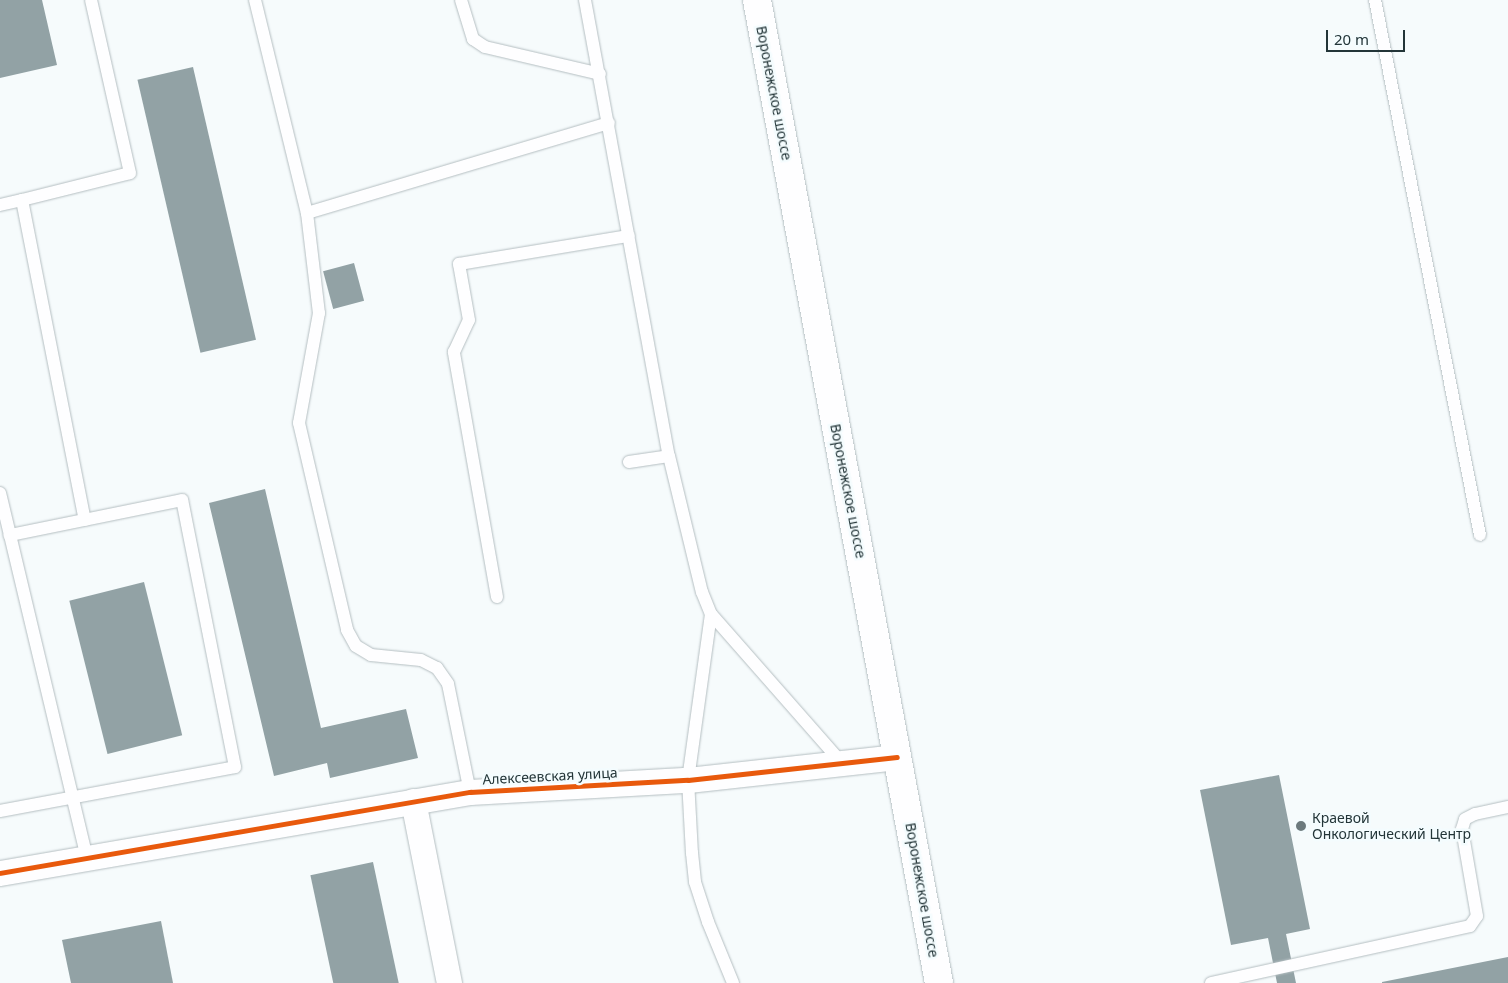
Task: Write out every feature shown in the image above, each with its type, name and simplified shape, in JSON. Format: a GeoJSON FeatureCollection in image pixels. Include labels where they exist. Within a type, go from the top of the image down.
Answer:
{"type":"FeatureCollection","features":[{"type":"Feature","properties":{"kind":"main road","name":"Воронежское шоссе"},"geometry":{"type":"LineString","coordinates":[[757,0],[939,983]]}},
{"type":"Feature","properties":{"kind":"street","name":"Алексеевская улица"},"geometry":{"type":"LineString","coordinates":[[0,873],[88,861],[470,792],[688,780],[843,765],[898,757]]}},
{"type":"Feature","properties":{"kind":"street"},"geometry":{"type":"LineString","coordinates":[[413,801],[449,983]]}},
{"type":"Feature","properties":{"kind":"lane"},"geometry":{"type":"LineString","coordinates":[[0,205],[130,173],[91,0]]}},
{"type":"Feature","properties":{"kind":"lane"},"geometry":{"type":"LineString","coordinates":[[255,0],[306,213],[318,314],[298,423],[347,630],[356,646],[371,655],[422,660],[437,668],[448,684],[470,792]]}},
{"type":"Feature","properties":{"kind":"lane"},"geometry":{"type":"LineString","coordinates":[[461,0],[473,39],[485,47],[600,74]]}},
{"type":"Feature","properties":{"kind":"lane"},"geometry":{"type":"LineString","coordinates":[[585,0],[630,236],[669,456],[710,614],[688,780],[695,882],[733,983]]}},
{"type":"Feature","properties":{"kind":"lane"},"geometry":{"type":"LineString","coordinates":[[1375,0],[1480,534]]}},
{"type":"Feature","properties":{"kind":"lane"},"geometry":{"type":"LineString","coordinates":[[306,213],[609,123]]}},
{"type":"Feature","properties":{"kind":"lane"},"geometry":{"type":"LineString","coordinates":[[22,200],[85,520]]}},
{"type":"Feature","properties":{"kind":"lane"},"geometry":{"type":"LineString","coordinates":[[497,597],[454,352],[469,320],[459,264],[630,236]]}},
{"type":"Feature","properties":{"kind":"lane"},"geometry":{"type":"LineString","coordinates":[[629,462],[669,456]]}},
{"type":"Feature","properties":{"kind":"lane"},"geometry":{"type":"LineString","coordinates":[[0,493],[88,861]]}},
{"type":"Feature","properties":{"kind":"lane"},"geometry":{"type":"LineString","coordinates":[[0,811],[235,767],[182,500],[10,535]]}},
{"type":"Feature","properties":{"kind":"lane"},"geometry":{"type":"LineString","coordinates":[[710,614],[843,765]]}},
{"type":"Feature","properties":{"kind":"lane"},"geometry":{"type":"LineString","coordinates":[[1211,983],[1470,926],[1477,916],[1462,829],[1465,819],[1475,814],[1508,807]]}},
{"type":"Feature","properties":{"kind":"building"},"geometry":{"type":"Polygon","coordinates":[[[0,0],[42,0],[57,65],[0,78],[0,0]]]}},
{"type":"Feature","properties":{"kind":"building"},"geometry":{"type":"Polygon","coordinates":[[[193,67],[256,340],[200,353],[137,80],[193,67]]]}},
{"type":"Feature","properties":{"kind":"building"},"geometry":{"type":"Polygon","coordinates":[[[354,263],[364,301],[333,309],[323,271],[354,263]]]}},
{"type":"Feature","properties":{"kind":"building"},"geometry":{"type":"Polygon","coordinates":[[[265,489],[321,728],[406,709],[418,758],[330,778],[327,763],[274,776],[209,503],[265,489]]]}},
{"type":"Feature","properties":{"kind":"building"},"geometry":{"type":"Polygon","coordinates":[[[144,582],[182,735],[108,754],[69,601],[144,582]]]}},
{"type":"Feature","properties":{"kind":"building"},"geometry":{"type":"Polygon","coordinates":[[[1279,775],[1310,929],[1286,934],[1296,983],[1277,983],[1268,938],[1231,945],[1200,790],[1279,775]]]}},
{"type":"Feature","properties":{"kind":"building"},"geometry":{"type":"Polygon","coordinates":[[[373,862],[399,983],[333,983],[310,875],[373,862]]]}},
{"type":"Feature","properties":{"kind":"building"},"geometry":{"type":"Polygon","coordinates":[[[161,921],[173,983],[71,983],[62,940],[161,921]]]}},
{"type":"Feature","properties":{"kind":"building"},"geometry":{"type":"Polygon","coordinates":[[[1508,957],[1508,983],[1382,983],[1382,982],[1508,957]]]}},
{"type":"Feature","properties":{"kind":"cycle path"},"geometry":{"type":"LineString","coordinates":[[0,873],[470,792],[688,780],[897,757]]}},
{"type":"Feature","properties":{"kind":"place","name":"Краевой Онкологический Центр"},"geometry":{"type":"Point","coordinates":[1301,826]}}]}
